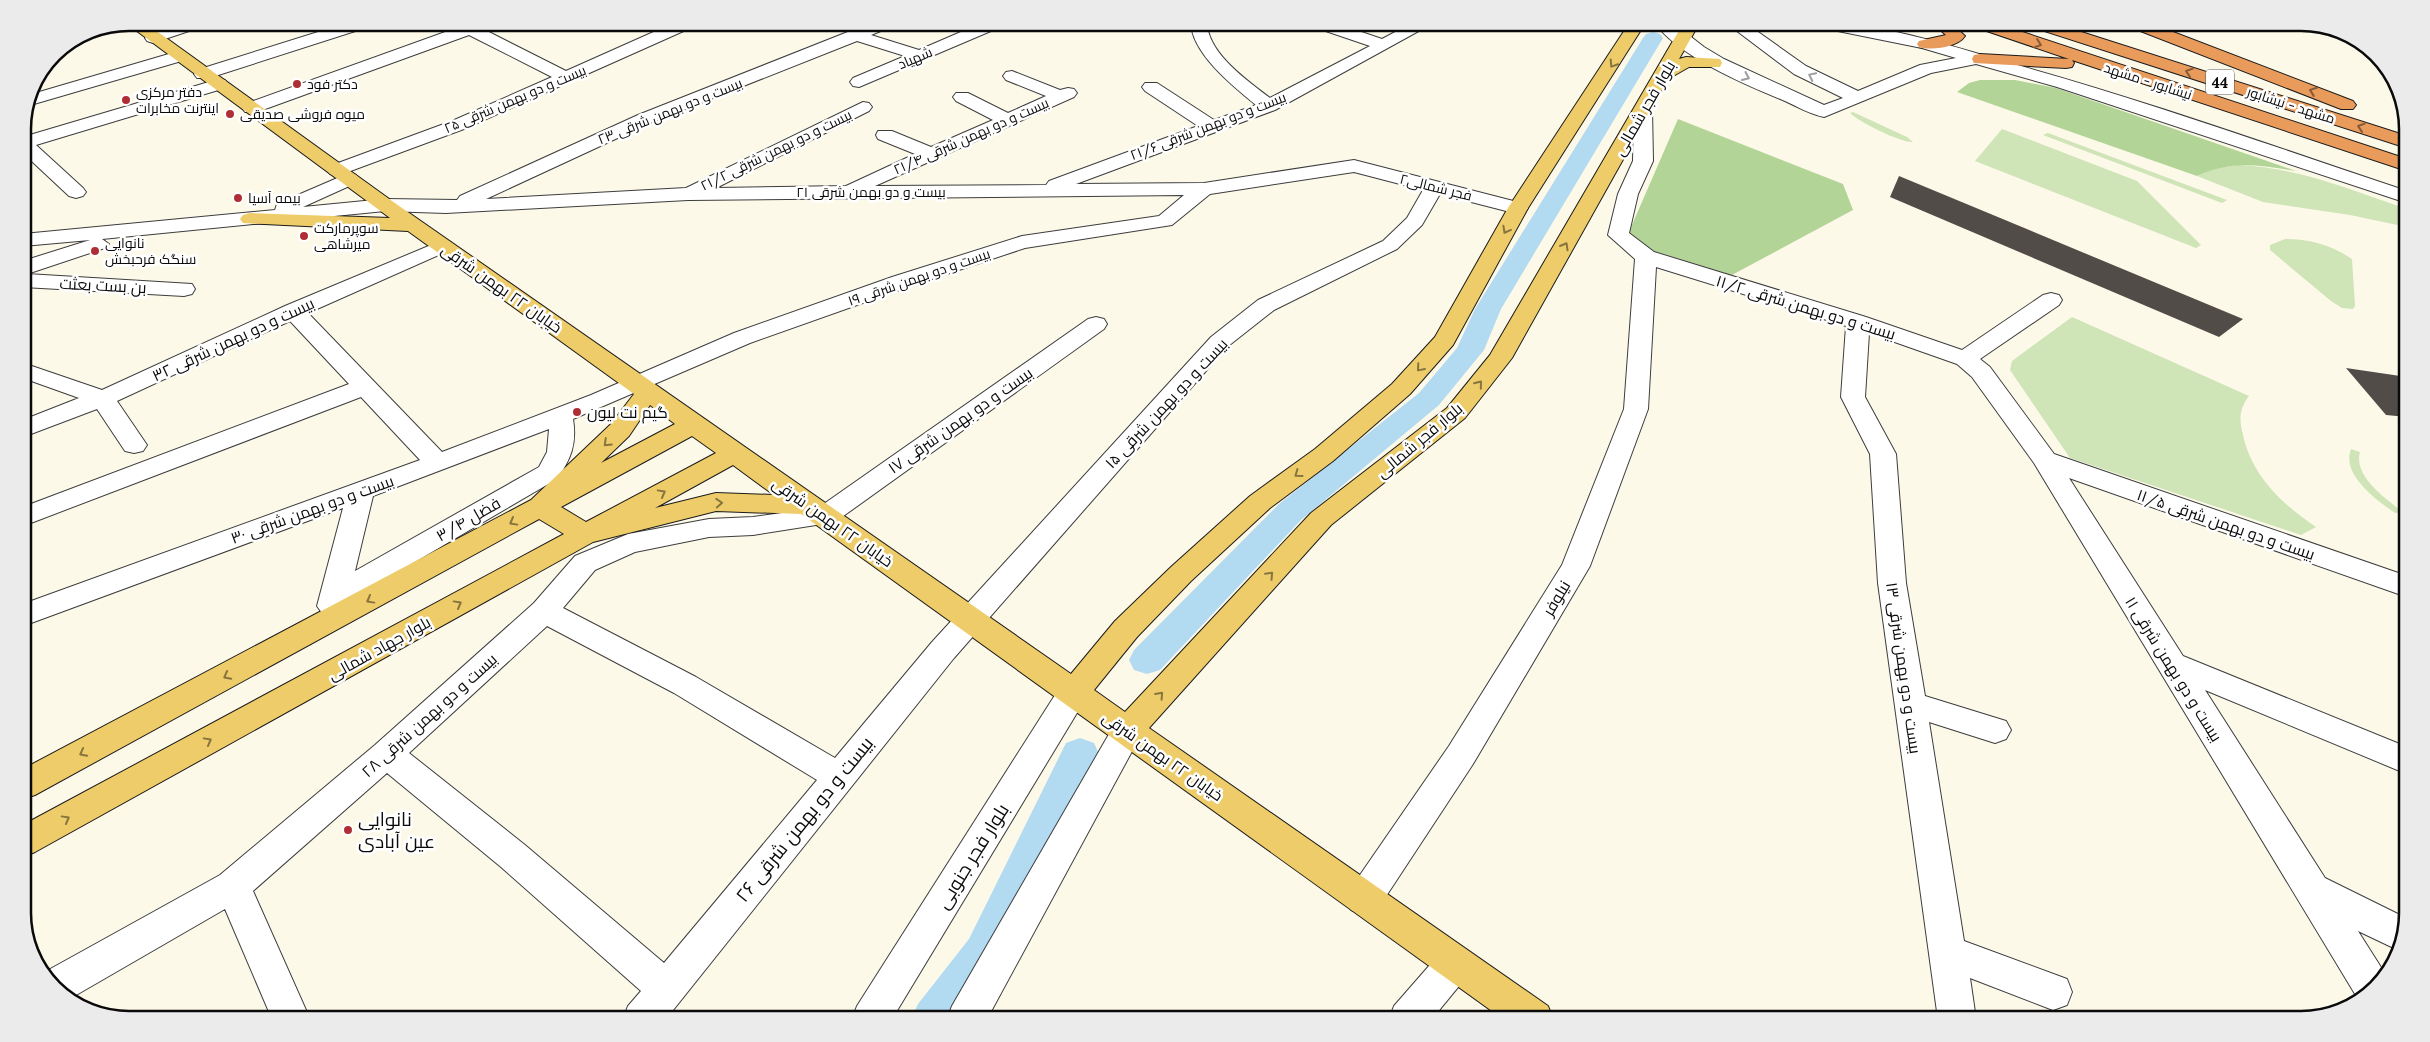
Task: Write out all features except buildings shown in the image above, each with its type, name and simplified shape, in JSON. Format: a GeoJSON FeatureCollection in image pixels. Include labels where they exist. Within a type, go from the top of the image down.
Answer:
{"type":"FeatureCollection","features":[{"type":"Feature","properties":{"kind":"highway"},"geometry":{"type":"LineString","coordinates":[[1925,44],[1949,41],[1957,36],[1953,31]]}},
{"type":"Feature","properties":{"kind":"highway","name":"نیشابور - مشهد"},"geometry":{"type":"LineString","coordinates":[[2001,31],[2100,65],[2399,161]]}},
{"type":"Feature","properties":{"kind":"highway","name":"مشهد - نیشابور"},"geometry":{"type":"LineString","coordinates":[[2060,31],[2399,139]]}},
{"type":"Feature","properties":{"kind":"highway"},"geometry":{"type":"LineString","coordinates":[[2155,31],[2399,124]]}},
{"type":"Feature","properties":{"kind":"highway"},"geometry":{"type":"LineString","coordinates":[[1980,59],[2100,65]]}},
{"type":"Feature","properties":{"kind":"highway"},"geometry":{"type":"LineString","coordinates":[[2347,145],[2399,167]]}},
{"type":"Feature","properties":{"kind":"main road","name":"خیابان ۲۲ بهمن شرقی"},"geometry":{"type":"LineString","coordinates":[[144,31],[385,205],[1522,1011]]}},
{"type":"Feature","properties":{"kind":"main road"},"geometry":{"type":"LineString","coordinates":[[1074,693],[1126,629],[1181,574],[1260,502],[1324,455],[1401,390],[1445,340],[1518,208],[1634,31]]}},
{"type":"Feature","properties":{"kind":"main road","name":"بلوار فجر شمالی"},"geometry":{"type":"LineString","coordinates":[[1127,731],[1321,519],[1456,413],[1500,358],[1644,110],[1661,76],[1687,32]]}},
{"type":"Feature","properties":{"kind":"main road"},"geometry":{"type":"LineString","coordinates":[[1661,76],[1686,62],[1714,62]]}},
{"type":"Feature","properties":{"kind":"main road"},"geometry":{"type":"LineString","coordinates":[[250,219],[414,225]]}},
{"type":"Feature","properties":{"kind":"main road"},"geometry":{"type":"LineString","coordinates":[[540,507],[620,430],[642,387]]}},
{"type":"Feature","properties":{"kind":"main road"},"geometry":{"type":"LineString","coordinates":[[31,780],[331,609],[540,507],[694,424]]}},
{"type":"Feature","properties":{"kind":"main road","name":"بلوار جهاد شمالی"},"geometry":{"type":"LineString","coordinates":[[31,838],[736,453]]}},
{"type":"Feature","properties":{"kind":"main road"},"geometry":{"type":"LineString","coordinates":[[540,507],[586,534],[716,502],[816,510]]}},
{"type":"Feature","properties":{"kind":"street"},"geometry":{"type":"LineString","coordinates":[[153,38],[174,31]]}},
{"type":"Feature","properties":{"kind":"street"},"geometry":{"type":"LineString","coordinates":[[203,74],[339,31]]}},
{"type":"Feature","properties":{"kind":"street"},"geometry":{"type":"LineString","coordinates":[[251,108],[464,31]]}},
{"type":"Feature","properties":{"kind":"street"},"geometry":{"type":"LineString","coordinates":[[474,31],[566,77]]}},
{"type":"Feature","properties":{"kind":"street","name":"بیست و دو بهمن شرقی ۲۵"},"geometry":{"type":"LineString","coordinates":[[250,219],[303,200],[343,175],[668,31]]}},
{"type":"Feature","properties":{"kind":"street","name":"بیست و دو بهمن شرقی ۲۳"},"geometry":{"type":"LineString","coordinates":[[453,206],[644,119],[870,31]]}},
{"type":"Feature","properties":{"kind":"street","name":"شهیاد"},"geometry":{"type":"LineString","coordinates":[[859,82],[978,31]]}},
{"type":"Feature","properties":{"kind":"street"},"geometry":{"type":"LineString","coordinates":[[1199,31],[1199,34],[1226,72],[1269,106]]}},
{"type":"Feature","properties":{"kind":"street"},"geometry":{"type":"LineString","coordinates":[[1341,31],[1384,45]]}},
{"type":"Feature","properties":{"kind":"street","name":"بیست و دو بهمن شرقی ۲۱/۶"},"geometry":{"type":"LineString","coordinates":[[1038,192],[1269,106],[1410,31]]}},
{"type":"Feature","properties":{"kind":"street"},"geometry":{"type":"LineString","coordinates":[[1745,31],[1800,70],[1855,97]]}},
{"type":"Feature","properties":{"kind":"street"},"geometry":{"type":"LineString","coordinates":[[1862,31],[1925,44],[2063,83],[2399,194]]}},
{"type":"Feature","properties":{"kind":"street"},"geometry":{"type":"LineString","coordinates":[[1687,32],[1714,62],[1824,112],[1855,97],[1926,69],[1980,59]]}},
{"type":"Feature","properties":{"kind":"street"},"geometry":{"type":"LineString","coordinates":[[859,36],[921,56]]}},
{"type":"Feature","properties":{"kind":"street"},"geometry":{"type":"LineString","coordinates":[[37,98],[179,56]]}},
{"type":"Feature","properties":{"kind":"street","name":"بیست و دو بهمن شرقی ۲۱/۴"},"geometry":{"type":"LineString","coordinates":[[847,192],[1064,95],[1012,76]]}},
{"type":"Feature","properties":{"kind":"street"},"geometry":{"type":"LineString","coordinates":[[2063,83],[2092,83],[2197,108],[2399,177]]}},
{"type":"Feature","properties":{"kind":"street"},"geometry":{"type":"LineString","coordinates":[[31,141],[219,84]]}},
{"type":"Feature","properties":{"kind":"street"},"geometry":{"type":"LineString","coordinates":[[1150,87],[1212,127]]}},
{"type":"Feature","properties":{"kind":"street"},"geometry":{"type":"LineString","coordinates":[[962,97],[1007,120]]}},
{"type":"Feature","properties":{"kind":"street","name":"بیست و دو بهمن شرقی ۲۱/۲"},"geometry":{"type":"LineString","coordinates":[[688,194],[863,107]]}},
{"type":"Feature","properties":{"kind":"street"},"geometry":{"type":"LineString","coordinates":[[1644,110],[1643,161],[1628,194],[1618,235],[1646,257]]}},
{"type":"Feature","properties":{"kind":"street"},"geometry":{"type":"LineString","coordinates":[[885,135],[931,154]]}},
{"type":"Feature","properties":{"kind":"street"},"geometry":{"type":"LineString","coordinates":[[31,150],[76,192]]}},
{"type":"Feature","properties":{"kind":"street","name":"فجر شمالی۲"},"geometry":{"type":"LineString","coordinates":[[1354,166],[1518,208]]}},
{"type":"Feature","properties":{"kind":"street","name":"بیست و دو بهمن شرقی ۲۱"},"geometry":{"type":"LineString","coordinates":[[250,219],[385,205],[453,206],[688,194],[1204,190],[1354,166]]}},
{"type":"Feature","properties":{"kind":"street","name":"بیست و دو بهمن شرقی ۱۵"},"geometry":{"type":"LineString","coordinates":[[970,620],[1219,342],[1266,305],[1390,245],[1415,221],[1434,186]]}},
{"type":"Feature","properties":{"kind":"street","name":"بیست و دو بهمن شرقی ۱۹"},"geometry":{"type":"LineString","coordinates":[[600,400],[642,387],[742,338],[900,282],[1022,242],[1165,221],[1204,190]]}},
{"type":"Feature","properties":{"kind":"street"},"geometry":{"type":"LineString","coordinates":[[31,239],[156,226],[250,219]]}},
{"type":"Feature","properties":{"kind":"street"},"geometry":{"type":"LineString","coordinates":[[31,265],[156,226]]}},
{"type":"Feature","properties":{"kind":"street","name":"بیست و دو بهمن شرقی ۳۲"},"geometry":{"type":"LineString","coordinates":[[31,426],[102,398],[293,311],[443,246]]}},
{"type":"Feature","properties":{"kind":"street","name":"بیست و دو بهمن شرقی ۱۱/۲"},"geometry":{"type":"LineString","coordinates":[[1646,257],[1858,322],[1965,359]]}},
{"type":"Feature","properties":{"kind":"street","name":"نیلوفر"},"geometry":{"type":"LineString","coordinates":[[1364,899],[1461,755],[1576,566],[1636,409],[1646,257]]}},
{"type":"Feature","properties":{"kind":"street","name":"بن بست بعثت"},"geometry":{"type":"LineString","coordinates":[[31,280],[184,289]]}},
{"type":"Feature","properties":{"kind":"street"},"geometry":{"type":"LineString","coordinates":[[1965,359],[2051,300]]}},
{"type":"Feature","properties":{"kind":"street"},"geometry":{"type":"LineString","coordinates":[[293,311],[438,463]]}},
{"type":"Feature","properties":{"kind":"street","name":"بیست و دو بهمن شرقی ۱۳"},"geometry":{"type":"LineString","coordinates":[[1858,322],[1853,397],[1883,454],[1892,583],[1956,1011]]}},
{"type":"Feature","properties":{"kind":"street","name":"بیست و دو بهمن شرقی ۱۷"},"geometry":{"type":"LineString","coordinates":[[816,510],[1096,324]]}},
{"type":"Feature","properties":{"kind":"street","name":"بیست و دو بهمن شرقی ۱۱"},"geometry":{"type":"LineString","coordinates":[[1965,359],[1981,372],[2045,460],[2369,982]]}},
{"type":"Feature","properties":{"kind":"street"},"geometry":{"type":"LineString","coordinates":[[31,373],[102,398],[134,444]]}},
{"type":"Feature","properties":{"kind":"street"},"geometry":{"type":"LineString","coordinates":[[31,514],[365,387]]}},
{"type":"Feature","properties":{"kind":"street","name":"بیست و دو بهمن شرقی ۳۰"},"geometry":{"type":"LineString","coordinates":[[31,612],[438,463],[600,400]]}},
{"type":"Feature","properties":{"kind":"street","name":"فضل ۳/۴"},"geometry":{"type":"LineString","coordinates":[[331,609],[548,473],[558,459],[563,445],[560,416]]}},
{"type":"Feature","properties":{"kind":"street","name":"بیست و دو بهمن شرقی ۱۱/۵"},"geometry":{"type":"LineString","coordinates":[[2045,460],[2399,585]]}},
{"type":"Feature","properties":{"kind":"street"},"geometry":{"type":"LineString","coordinates":[[331,609],[361,491]]}},
{"type":"Feature","properties":{"kind":"street","name":"بیست و دو بهمن شرقی ۲۸"},"geometry":{"type":"LineString","coordinates":[[61,983],[233,886],[387,754],[544,610],[585,563],[628,544],[709,528],[753,526],[816,510]]}},
{"type":"Feature","properties":{"kind":"street"},"geometry":{"type":"LineString","coordinates":[[544,610],[685,685],[838,776]]}},
{"type":"Feature","properties":{"kind":"street","name":"بیست و دو بهمن شرقی ۲۶"},"geometry":{"type":"LineString","coordinates":[[649,1011],[838,776],[970,620]]}},
{"type":"Feature","properties":{"kind":"street"},"geometry":{"type":"LineString","coordinates":[[2170,663],[2399,757]]}},
{"type":"Feature","properties":{"kind":"street","name":"بلوار فجر جنوبی"},"geometry":{"type":"LineString","coordinates":[[877,1011],[1074,693]]}},
{"type":"Feature","properties":{"kind":"street"},"geometry":{"type":"LineString","coordinates":[[1909,703],[1995,730]]}},
{"type":"Feature","properties":{"kind":"street"},"geometry":{"type":"LineString","coordinates":[[971,1011],[1127,731]]}},
{"type":"Feature","properties":{"kind":"street"},"geometry":{"type":"LineString","coordinates":[[387,754],[513,856],[667,989]]}},
{"type":"Feature","properties":{"kind":"street"},"geometry":{"type":"LineString","coordinates":[[233,886],[287,1011]]}},
{"type":"Feature","properties":{"kind":"street"},"geometry":{"type":"LineString","coordinates":[[2311,889],[2397,933]]}},
{"type":"Feature","properties":{"kind":"street"},"geometry":{"type":"LineString","coordinates":[[1946,951],[2053,992]]}},
{"type":"Feature","properties":{"kind":"street"},"geometry":{"type":"LineString","coordinates":[[1415,1011],[1455,963]]}},
{"type":"Feature","properties":{"kind":"green space"},"geometry":{"type":"Polygon","coordinates":[[[1980,80],[2015,80],[2056,88],[2296,171],[2245,165],[2222,168],[2197,176],[1957,92],[1969,83],[1980,80]]]}},
{"type":"Feature","properties":{"kind":"green space"},"geometry":{"type":"Polygon","coordinates":[[[1853,112],[1907,137],[1913,142],[1899,139],[1880,131],[1850,113],[1853,112]]]}},
{"type":"Feature","properties":{"kind":"green space"},"geometry":{"type":"Polygon","coordinates":[[[1678,119],[1843,184],[1853,210],[1732,275],[1644,248],[1628,234],[1678,119]]]}},
{"type":"Feature","properties":{"kind":"green space"},"geometry":{"type":"Polygon","coordinates":[[[2002,129],[2137,181],[2201,245],[2196,248],[1975,161],[2002,129]]]}},
{"type":"Feature","properties":{"kind":"green space"},"geometry":{"type":"Polygon","coordinates":[[[2048,133],[2227,200],[2222,203],[2043,135],[2048,133]]]}},
{"type":"Feature","properties":{"kind":"green space"},"geometry":{"type":"Polygon","coordinates":[[[2237,165],[2281,170],[2344,187],[2399,206],[2399,225],[2350,215],[2263,202],[2197,176],[2215,168],[2237,165]]]}},
{"type":"Feature","properties":{"kind":"green space"},"geometry":{"type":"Polygon","coordinates":[[[2285,239],[2303,240],[2320,244],[2352,259],[2355,306],[2353,309],[2342,308],[2331,301],[2270,250],[2270,245],[2285,239]]]}},
{"type":"Feature","properties":{"kind":"green space"},"geometry":{"type":"Polygon","coordinates":[[[2072,317],[2249,396],[2243,405],[2241,419],[2247,450],[2253,463],[2280,499],[2316,527],[2301,535],[2070,458],[2010,370],[2012,361],[2072,317]]]}},
{"type":"Feature","properties":{"kind":"green space"},"geometry":{"type":"Polygon","coordinates":[[[2351,449],[2360,452],[2361,470],[2366,478],[2380,494],[2399,509],[2399,512],[2395,513],[2362,486],[2351,468],[2349,459],[2351,449]]]}},
{"type":"Feature","properties":{"kind":"waterway"},"geometry":{"type":"LineString","coordinates":[[1147,660],[1290,512],[1429,399],[1470,350],[1488,309],[1653,38]]}},
{"type":"Feature","properties":{"kind":"waterway"},"geometry":{"type":"LineString","coordinates":[[940,1011],[985,953],[1080,754]]}},
{"type":"Feature","properties":{"kind":"place","name":"دکتر فود"},"geometry":{"type":"Point","coordinates":[297,84]}},
{"type":"Feature","properties":{"kind":"place","name":"دفتر مرکزی اینترنت مخابرات"},"geometry":{"type":"Point","coordinates":[126,100]}},
{"type":"Feature","properties":{"kind":"place","name":"میوه فروشی صدیقی"},"geometry":{"type":"Point","coordinates":[230,114]}},
{"type":"Feature","properties":{"kind":"place","name":"بیمه آسیا"},"geometry":{"type":"Point","coordinates":[238,198]}},
{"type":"Feature","properties":{"kind":"place","name":"سوپرمارکت میرشاهی"},"geometry":{"type":"Point","coordinates":[304,236]}},
{"type":"Feature","properties":{"kind":"place","name":"نانوایی سنگک فرحبخش"},"geometry":{"type":"Point","coordinates":[95,251]}},
{"type":"Feature","properties":{"kind":"place","name":"گیم نت لیون"},"geometry":{"type":"Point","coordinates":[577,412]}},
{"type":"Feature","properties":{"kind":"place","name":"نانوایی عین آبادی"},"geometry":{"type":"Point","coordinates":[348,830]}}]}
